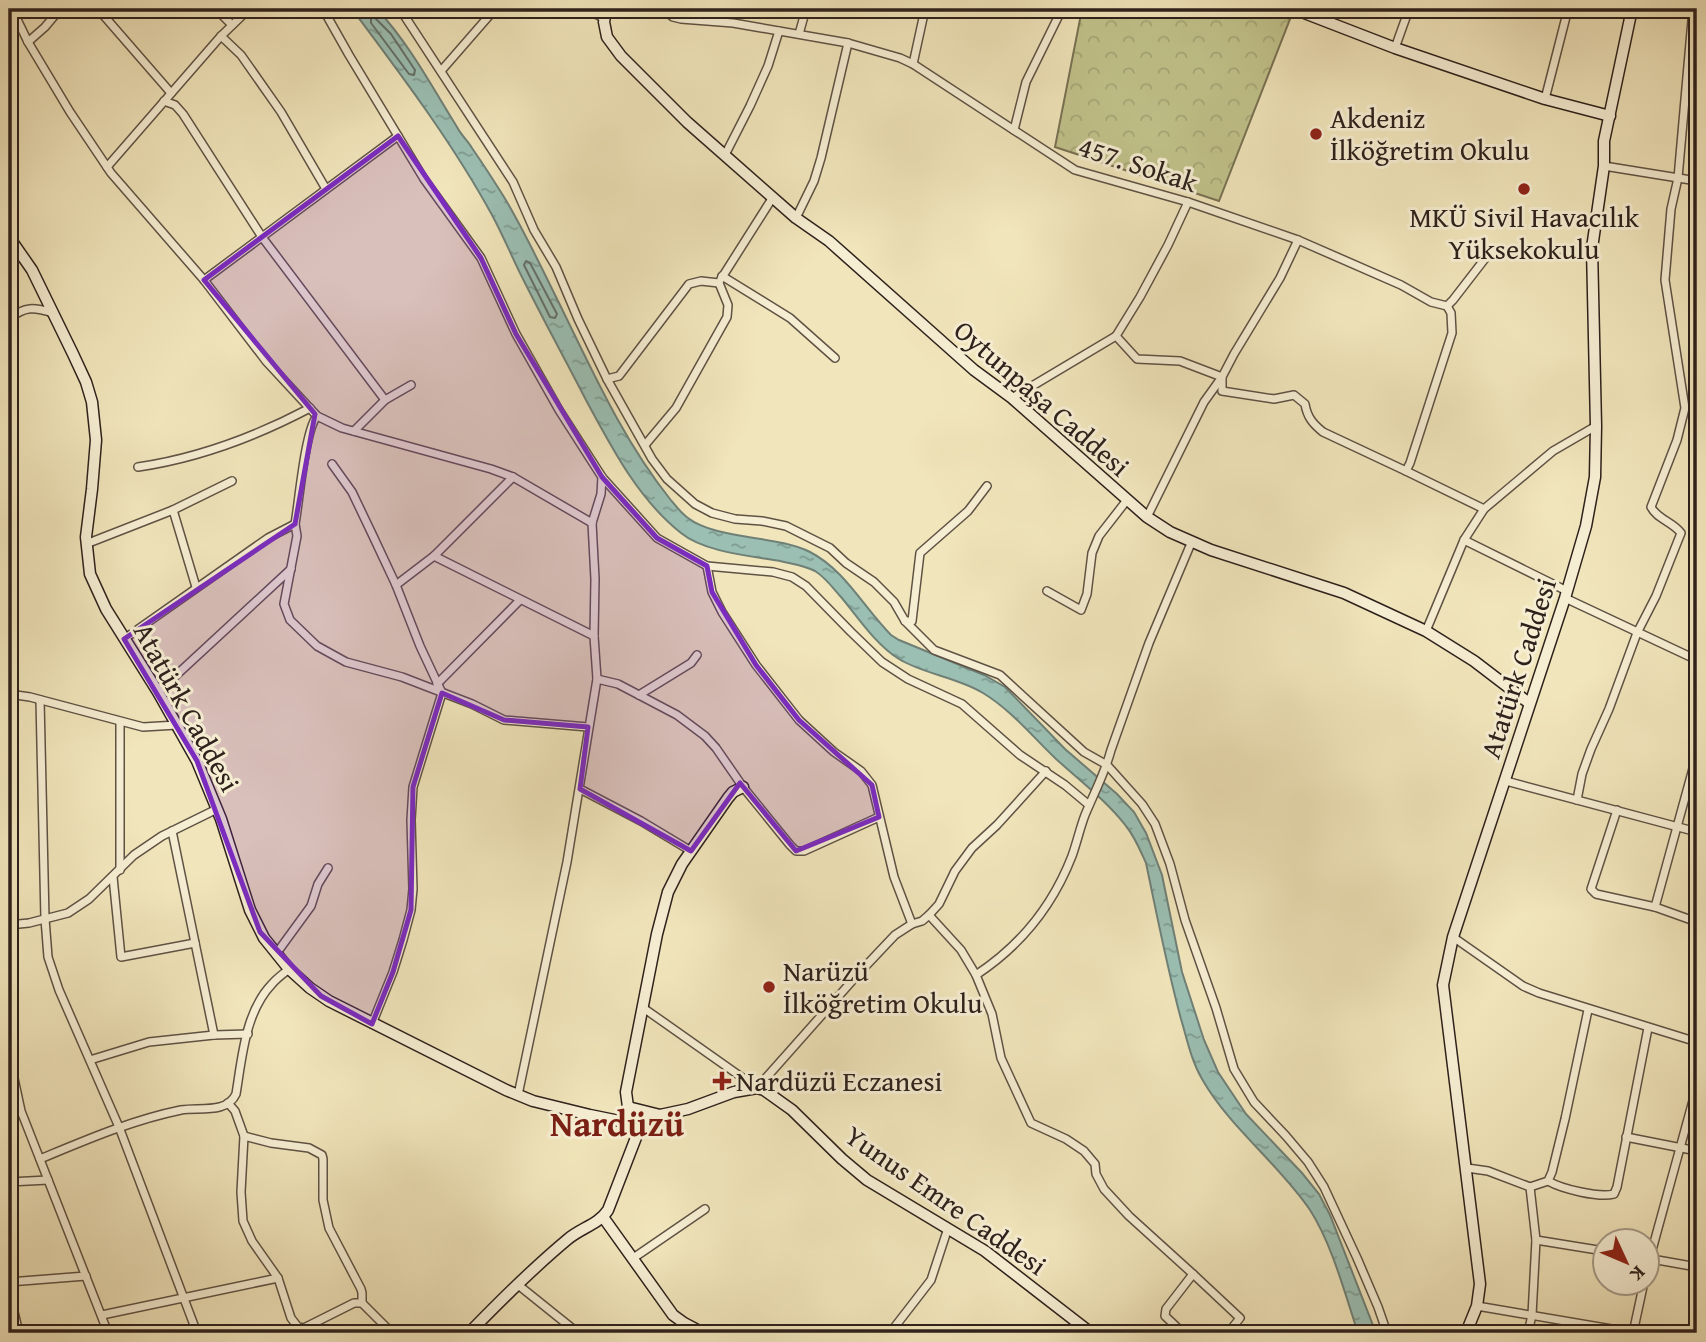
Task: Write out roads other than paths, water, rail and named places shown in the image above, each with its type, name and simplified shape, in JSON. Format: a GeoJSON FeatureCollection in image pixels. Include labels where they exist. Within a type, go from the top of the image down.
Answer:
{"type":"FeatureCollection","features":[{"type":"Feature","properties":{"kind":"street"},"geometry":{"type":"LineString","coordinates":[[12,9],[28,42],[107,167],[204,280],[267,360],[317,416],[342,428],[513,477],[592,523]]}},
{"type":"Feature","properties":{"kind":"street"},"geometry":{"type":"LineString","coordinates":[[28,42],[60,9]]}},
{"type":"Feature","properties":{"kind":"street"},"geometry":{"type":"LineString","coordinates":[[98,9],[171,93]]}},
{"type":"Feature","properties":{"kind":"street"},"geometry":{"type":"LineString","coordinates":[[216,9],[232,25]]}},
{"type":"Feature","properties":{"kind":"street"},"geometry":{"type":"LineString","coordinates":[[107,167],[221,36],[249,9]]}},
{"type":"Feature","properties":{"kind":"street"},"geometry":{"type":"LineString","coordinates":[[323,9],[424,178],[481,258],[522,345],[559,410],[602,477],[657,538],[707,566],[773,572],[792,577],[806,586],[882,662],[908,679],[962,704],[1020,755],[1046,771],[1089,805]]}},
{"type":"Feature","properties":{"kind":"street"},"geometry":{"type":"LineString","coordinates":[[400,9],[513,182],[534,230],[556,267],[607,379],[652,459],[667,479],[695,504],[712,513],[786,526],[830,548],[874,582],[894,602],[905,621],[934,650],[1000,675],[1084,752],[1107,765],[1142,804],[1155,824],[1170,864],[1185,920],[1234,1069],[1254,1102],[1308,1162],[1324,1187],[1357,1258],[1387,1333]]}},
{"type":"Feature","properties":{"kind":"street"},"geometry":{"type":"LineString","coordinates":[[441,71],[495,9]]}},
{"type":"Feature","properties":{"kind":"street"},"geometry":{"type":"LineString","coordinates":[[584,9],[605,14]]}},
{"type":"Feature","properties":{"kind":"street","name":"457. Sokak"},"geometry":{"type":"LineString","coordinates":[[663,9],[673,17],[681,19],[733,23],[799,34],[848,43],[900,58],[1075,170],[1188,202],[1298,240],[1401,285],[1431,302],[1447,306]]}},
{"type":"Feature","properties":{"kind":"street"},"geometry":{"type":"LineString","coordinates":[[799,34],[806,9]]}},
{"type":"Feature","properties":{"kind":"street"},"geometry":{"type":"LineString","coordinates":[[913,64],[925,9]]}},
{"type":"Feature","properties":{"kind":"street"},"geometry":{"type":"LineString","coordinates":[[1014,130],[1026,82],[1062,9]]}},
{"type":"Feature","properties":{"kind":"street"},"geometry":{"type":"LineString","coordinates":[[1294,9],[1395,48],[1545,99],[1610,116]]}},
{"type":"Feature","properties":{"kind":"street"},"geometry":{"type":"LineString","coordinates":[[1323,20],[1328,9]]}},
{"type":"Feature","properties":{"kind":"street"},"geometry":{"type":"LineString","coordinates":[[1395,48],[1409,9]]}},
{"type":"Feature","properties":{"kind":"street"},"geometry":{"type":"LineString","coordinates":[[1545,99],[1568,9]]}},
{"type":"Feature","properties":{"kind":"street","name":"Atatürk Caddesi"},"geometry":{"type":"LineString","coordinates":[[1466,1333],[1477,1306],[1480,1284],[1443,985],[1453,937],[1506,781],[1586,526],[1595,477],[1592,248],[1604,166],[1604,141],[1632,9]]}},
{"type":"Feature","properties":{"kind":"street"},"geometry":{"type":"LineString","coordinates":[[1577,800],[1591,749],[1637,633],[1656,596],[1681,533],[1651,507],[1677,440],[1685,408],[1665,280],[1671,209],[1678,178],[1693,9]]}},
{"type":"Feature","properties":{"kind":"street","name":"Oytunpaşa Caddesi"},"geometry":{"type":"LineString","coordinates":[[605,14],[607,37],[621,56],[687,122],[796,218],[829,241],[974,370],[1012,398],[1147,517],[1170,532],[1192,541],[1344,593],[1426,631],[1474,661],[1529,703]]}},
{"type":"Feature","properties":{"kind":"street"},"geometry":{"type":"LineString","coordinates":[[724,155],[768,66],[779,31]]}},
{"type":"Feature","properties":{"kind":"street"},"geometry":{"type":"LineString","coordinates":[[221,36],[241,55],[281,112],[326,189]]}},
{"type":"Feature","properties":{"kind":"street"},"geometry":{"type":"LineString","coordinates":[[796,218],[814,181],[821,158],[848,43]]}},
{"type":"Feature","properties":{"kind":"street"},"geometry":{"type":"LineString","coordinates":[[164,101],[175,105],[183,114],[262,237],[385,400]]}},
{"type":"Feature","properties":{"kind":"street"},"geometry":{"type":"LineString","coordinates":[[204,280],[398,136]]}},
{"type":"Feature","properties":{"kind":"street"},"geometry":{"type":"LineString","coordinates":[[1604,166],[1697,181]]}},
{"type":"Feature","properties":{"kind":"street"},"geometry":{"type":"LineString","coordinates":[[645,445],[676,408],[727,317],[728,305],[720,279],[773,197]]}},
{"type":"Feature","properties":{"kind":"street"},"geometry":{"type":"LineString","coordinates":[[1012,398],[1115,336],[1146,286],[1188,202]]}},
{"type":"Feature","properties":{"kind":"street","name":"Atatürk Caddesi"},"geometry":{"type":"LineString","coordinates":[[9,237],[32,270],[54,313],[86,382],[92,402],[96,456],[86,544],[94,585],[197,761],[217,808],[250,910],[264,938],[289,969],[321,996],[372,1024],[533,1101],[634,1124]]}},
{"type":"Feature","properties":{"kind":"street"},"geometry":{"type":"LineString","coordinates":[[1147,517],[1204,402],[1222,377],[1280,278],[1298,240]]}},
{"type":"Feature","properties":{"kind":"street"},"geometry":{"type":"LineString","coordinates":[[1406,471],[1452,333],[1451,313],[1447,306],[1487,256],[1496,253],[1592,248]]}},
{"type":"Feature","properties":{"kind":"street"},"geometry":{"type":"LineString","coordinates":[[607,379],[619,376],[689,284],[720,279],[790,318],[835,358]]}},
{"type":"Feature","properties":{"kind":"street"},"geometry":{"type":"LineString","coordinates":[[9,318],[18,312],[36,308],[54,313]]}},
{"type":"Feature","properties":{"kind":"street"},"geometry":{"type":"LineString","coordinates":[[1115,336],[1137,359],[1180,360],[1222,377]]}},
{"type":"Feature","properties":{"kind":"street"},"geometry":{"type":"LineString","coordinates":[[1222,377],[1222,391],[1274,399],[1294,395],[1306,404],[1306,411],[1312,423],[1323,432],[1484,509]]}},
{"type":"Feature","properties":{"kind":"street"},"geometry":{"type":"LineString","coordinates":[[354,431],[385,400],[411,385]]}},
{"type":"Feature","properties":{"kind":"street"},"geometry":{"type":"LineString","coordinates":[[138,467],[191,457],[255,435],[310,408]]}},
{"type":"Feature","properties":{"kind":"street"},"geometry":{"type":"LineString","coordinates":[[317,416],[313,420],[308,437],[295,524],[297,536],[284,604],[290,620],[317,646],[346,662],[402,677],[472,704],[504,720],[588,727]]}},
{"type":"Feature","properties":{"kind":"street"},"geometry":{"type":"LineString","coordinates":[[1426,631],[1464,540],[1484,509],[1552,451],[1596,426]]}},
{"type":"Feature","properties":{"kind":"street"},"geometry":{"type":"LineString","coordinates":[[332,464],[352,492],[396,584],[442,693],[413,787],[411,910],[393,972],[372,1024]]}},
{"type":"Feature","properties":{"kind":"street"},"geometry":{"type":"LineString","coordinates":[[396,584],[434,556],[513,477]]}},
{"type":"Feature","properties":{"kind":"street"},"geometry":{"type":"LineString","coordinates":[[518,1095],[567,862],[597,679],[592,523],[601,494],[602,477]]}},
{"type":"Feature","properties":{"kind":"street"},"geometry":{"type":"LineString","coordinates":[[86,544],[173,510],[232,481]]}},
{"type":"Feature","properties":{"kind":"street"},"geometry":{"type":"LineString","coordinates":[[905,621],[912,621],[920,553],[968,511],[987,486]]}},
{"type":"Feature","properties":{"kind":"street"},"geometry":{"type":"LineString","coordinates":[[1047,591],[1082,610],[1087,594],[1092,554],[1099,536],[1127,500]]}},
{"type":"Feature","properties":{"kind":"street"},"geometry":{"type":"LineString","coordinates":[[173,510],[196,587]]}},
{"type":"Feature","properties":{"kind":"street"},"geometry":{"type":"LineString","coordinates":[[124,639],[268,538],[295,524]]}},
{"type":"Feature","properties":{"kind":"street"},"geometry":{"type":"LineString","coordinates":[[1464,540],[1637,633],[1697,660]]}},
{"type":"Feature","properties":{"kind":"street"},"geometry":{"type":"LineString","coordinates":[[976,975],[1015,944],[1042,914],[1072,856],[1149,643],[1192,541]]}},
{"type":"Feature","properties":{"kind":"street"},"geometry":{"type":"LineString","coordinates":[[434,556],[594,636]]}},
{"type":"Feature","properties":{"kind":"street"},"geometry":{"type":"LineString","coordinates":[[707,566],[712,592],[756,665],[799,720],[834,752],[861,771],[872,785],[894,877],[912,924]]}},
{"type":"Feature","properties":{"kind":"street"},"geometry":{"type":"LineString","coordinates":[[158,692],[292,568]]}},
{"type":"Feature","properties":{"kind":"street"},"geometry":{"type":"LineString","coordinates":[[437,684],[520,600]]}},
{"type":"Feature","properties":{"kind":"street"},"geometry":{"type":"LineString","coordinates":[[639,695],[691,663],[697,655]]}},
{"type":"Feature","properties":{"kind":"street"},"geometry":{"type":"LineString","coordinates":[[597,679],[618,684],[677,715],[705,736],[796,851],[804,851],[879,817]]}},
{"type":"Feature","properties":{"kind":"street"},"geometry":{"type":"LineString","coordinates":[[9,694],[143,727],[177,725]]}},
{"type":"Feature","properties":{"kind":"street"},"geometry":{"type":"LineString","coordinates":[[40,700],[48,957],[59,990],[119,1127],[197,1333]]}},
{"type":"Feature","properties":{"kind":"street"},"geometry":{"type":"LineString","coordinates":[[120,722],[120,870]]}},
{"type":"Feature","properties":{"kind":"street"},"geometry":{"type":"LineString","coordinates":[[1654,907],[1697,754]]}},
{"type":"Feature","properties":{"kind":"street"},"geometry":{"type":"LineString","coordinates":[[634,1124],[734,1092],[757,1088],[895,935],[929,915],[939,904],[955,871],[972,848],[1046,771]]}},
{"type":"Feature","properties":{"kind":"street"},"geometry":{"type":"LineString","coordinates":[[1506,781],[1697,832]]}},
{"type":"Feature","properties":{"kind":"street"},"geometry":{"type":"LineString","coordinates":[[469,1333],[517,1284],[576,1232],[603,1217],[614,1198],[636,1140],[637,1131],[628,1107],[626,1092],[668,892],[691,851],[733,792],[743,787]]}},
{"type":"Feature","properties":{"kind":"street"},"geometry":{"type":"LineString","coordinates":[[580,789],[691,851]]}},
{"type":"Feature","properties":{"kind":"street"},"geometry":{"type":"LineString","coordinates":[[9,925],[68,913],[89,899],[134,855],[172,831],[217,808]]}},
{"type":"Feature","properties":{"kind":"street"},"geometry":{"type":"LineString","coordinates":[[1618,810],[1591,889],[1596,894],[1654,907],[1697,922]]}},
{"type":"Feature","properties":{"kind":"street"},"geometry":{"type":"LineString","coordinates":[[172,831],[214,1035]]}},
{"type":"Feature","properties":{"kind":"street"},"geometry":{"type":"LineString","coordinates":[[276,954],[311,906],[318,884],[328,868]]}},
{"type":"Feature","properties":{"kind":"street"},"geometry":{"type":"LineString","coordinates":[[113,877],[121,957],[195,943]]}},
{"type":"Feature","properties":{"kind":"street"},"geometry":{"type":"LineString","coordinates":[[929,915],[961,950],[976,975],[992,1014],[1001,1058],[1031,1123],[1066,1139],[1084,1151],[1095,1164],[1096,1174],[1104,1189],[1129,1216],[1240,1318],[1228,1333]]}},
{"type":"Feature","properties":{"kind":"street"},"geometry":{"type":"LineString","coordinates":[[1453,937],[1523,986],[1551,998],[1648,1028],[1696,1039]]}},
{"type":"Feature","properties":{"kind":"street"},"geometry":{"type":"LineString","coordinates":[[40,1159],[119,1127],[182,1110],[221,1107],[233,1100],[243,1052],[258,1006],[270,985],[289,969]]}},
{"type":"Feature","properties":{"kind":"street"},"geometry":{"type":"LineString","coordinates":[[642,1007],[757,1088]]}},
{"type":"Feature","properties":{"kind":"street"},"geometry":{"type":"LineString","coordinates":[[1548,1181],[1565,1119],[1588,1010]]}},
{"type":"Feature","properties":{"kind":"street"},"geometry":{"type":"LineString","coordinates":[[1467,1168],[1488,1171],[1530,1187],[1548,1181],[1605,1196],[1614,1194],[1648,1028]]}},
{"type":"Feature","properties":{"kind":"street"},"geometry":{"type":"LineString","coordinates":[[90,1060],[149,1042],[248,1034]]}},
{"type":"Feature","properties":{"kind":"street"},"geometry":{"type":"LineString","coordinates":[[9,1055],[21,1111],[108,1333]]}},
{"type":"Feature","properties":{"kind":"street"},"geometry":{"type":"LineString","coordinates":[[1658,1226],[1697,1086]]}},
{"type":"Feature","properties":{"kind":"street","name":"Yunus Emre Caddesi"},"geometry":{"type":"LineString","coordinates":[[757,1088],[783,1102],[867,1180],[997,1259],[1091,1333]]}},
{"type":"Feature","properties":{"kind":"street"},"geometry":{"type":"LineString","coordinates":[[228,1103],[235,1111],[244,1136],[241,1192],[243,1222],[252,1241],[278,1278],[291,1318],[300,1330],[354,1303],[362,1303]]}},
{"type":"Feature","properties":{"kind":"street"},"geometry":{"type":"LineString","coordinates":[[628,1107],[660,1115]]}},
{"type":"Feature","properties":{"kind":"street"},"geometry":{"type":"LineString","coordinates":[[244,1136],[309,1148],[322,1155],[323,1200],[329,1228],[361,1289],[362,1303],[392,1333]]}},
{"type":"Feature","properties":{"kind":"street"},"geometry":{"type":"LineString","coordinates":[[1626,1137],[1697,1151]]}},
{"type":"Feature","properties":{"kind":"street"},"geometry":{"type":"LineString","coordinates":[[9,1182],[48,1180]]}},
{"type":"Feature","properties":{"kind":"street"},"geometry":{"type":"LineString","coordinates":[[1528,1333],[1532,1315],[1536,1240],[1530,1187]]}},
{"type":"Feature","properties":{"kind":"street"},"geometry":{"type":"LineString","coordinates":[[632,1259],[705,1209]]}},
{"type":"Feature","properties":{"kind":"street"},"geometry":{"type":"LineString","coordinates":[[603,1217],[673,1315],[699,1332]]}},
{"type":"Feature","properties":{"kind":"street"},"geometry":{"type":"LineString","coordinates":[[890,1333],[931,1280],[948,1228]]}},
{"type":"Feature","properties":{"kind":"street"},"geometry":{"type":"LineString","coordinates":[[1536,1240],[1590,1249]]}},
{"type":"Feature","properties":{"kind":"street"},"geometry":{"type":"LineString","coordinates":[[1660,1260],[1697,1268]]}},
{"type":"Feature","properties":{"kind":"street"},"geometry":{"type":"LineString","coordinates":[[1183,1333],[1165,1316],[1166,1309],[1193,1274]]}},
{"type":"Feature","properties":{"kind":"street"},"geometry":{"type":"LineString","coordinates":[[9,1282],[86,1276]]}},
{"type":"Feature","properties":{"kind":"street"},"geometry":{"type":"LineString","coordinates":[[102,1315],[278,1278]]}},
{"type":"Feature","properties":{"kind":"street"},"geometry":{"type":"LineString","coordinates":[[517,1284],[578,1333]]}},
{"type":"Feature","properties":{"kind":"street"},"geometry":{"type":"LineString","coordinates":[[9,1291],[19,1333]]}},
{"type":"Feature","properties":{"kind":"street"},"geometry":{"type":"LineString","coordinates":[[1477,1306],[1634,1333],[1641,1296]]}},
{"type":"Feature","properties":{"kind":"water"},"geometry":{"type":"Polygon","coordinates":[[[352,9],[377,9],[420,66],[512,210],[623,429],[653,476],[681,511],[700,525],[715,530],[781,543],[810,552],[844,579],[891,635],[984,675],[1005,687],[1065,749],[1134,812],[1146,833],[1162,875],[1182,972],[1204,1040],[1218,1072],[1246,1114],[1319,1194],[1330,1215],[1376,1333],[1358,1333],[1318,1223],[1284,1177],[1226,1114],[1198,1072],[1176,1000],[1146,863],[1126,826],[1101,799],[993,700],[973,688],[908,664],[890,653],[867,630],[829,583],[815,571],[807,567],[702,545],[681,533],[652,505],[627,472],[606,436],[492,215],[460,161],[352,9]]]}},
{"type":"Feature","properties":{"kind":"place","name":"Akdeniz İlköğretim Okulu"},"geometry":{"type":"Point","coordinates":[1316,134]}},
{"type":"Feature","properties":{"kind":"place","name":"MKÜ Sivil Havacılık Yüksekokulu"},"geometry":{"type":"Point","coordinates":[1524,189]}},
{"type":"Feature","properties":{"kind":"place","name":"Narüzü İlköğretim Okulu"},"geometry":{"type":"Point","coordinates":[769,987]}},
{"type":"Feature","properties":{"kind":"place","name":"Nardüzü Eczanesi"},"geometry":{"type":"Point","coordinates":[722,1081]}},
{"type":"Feature","properties":{"kind":"district","name":"Nardüzü"},"geometry":{"type":"Point","coordinates":[617,1124]}}]}
